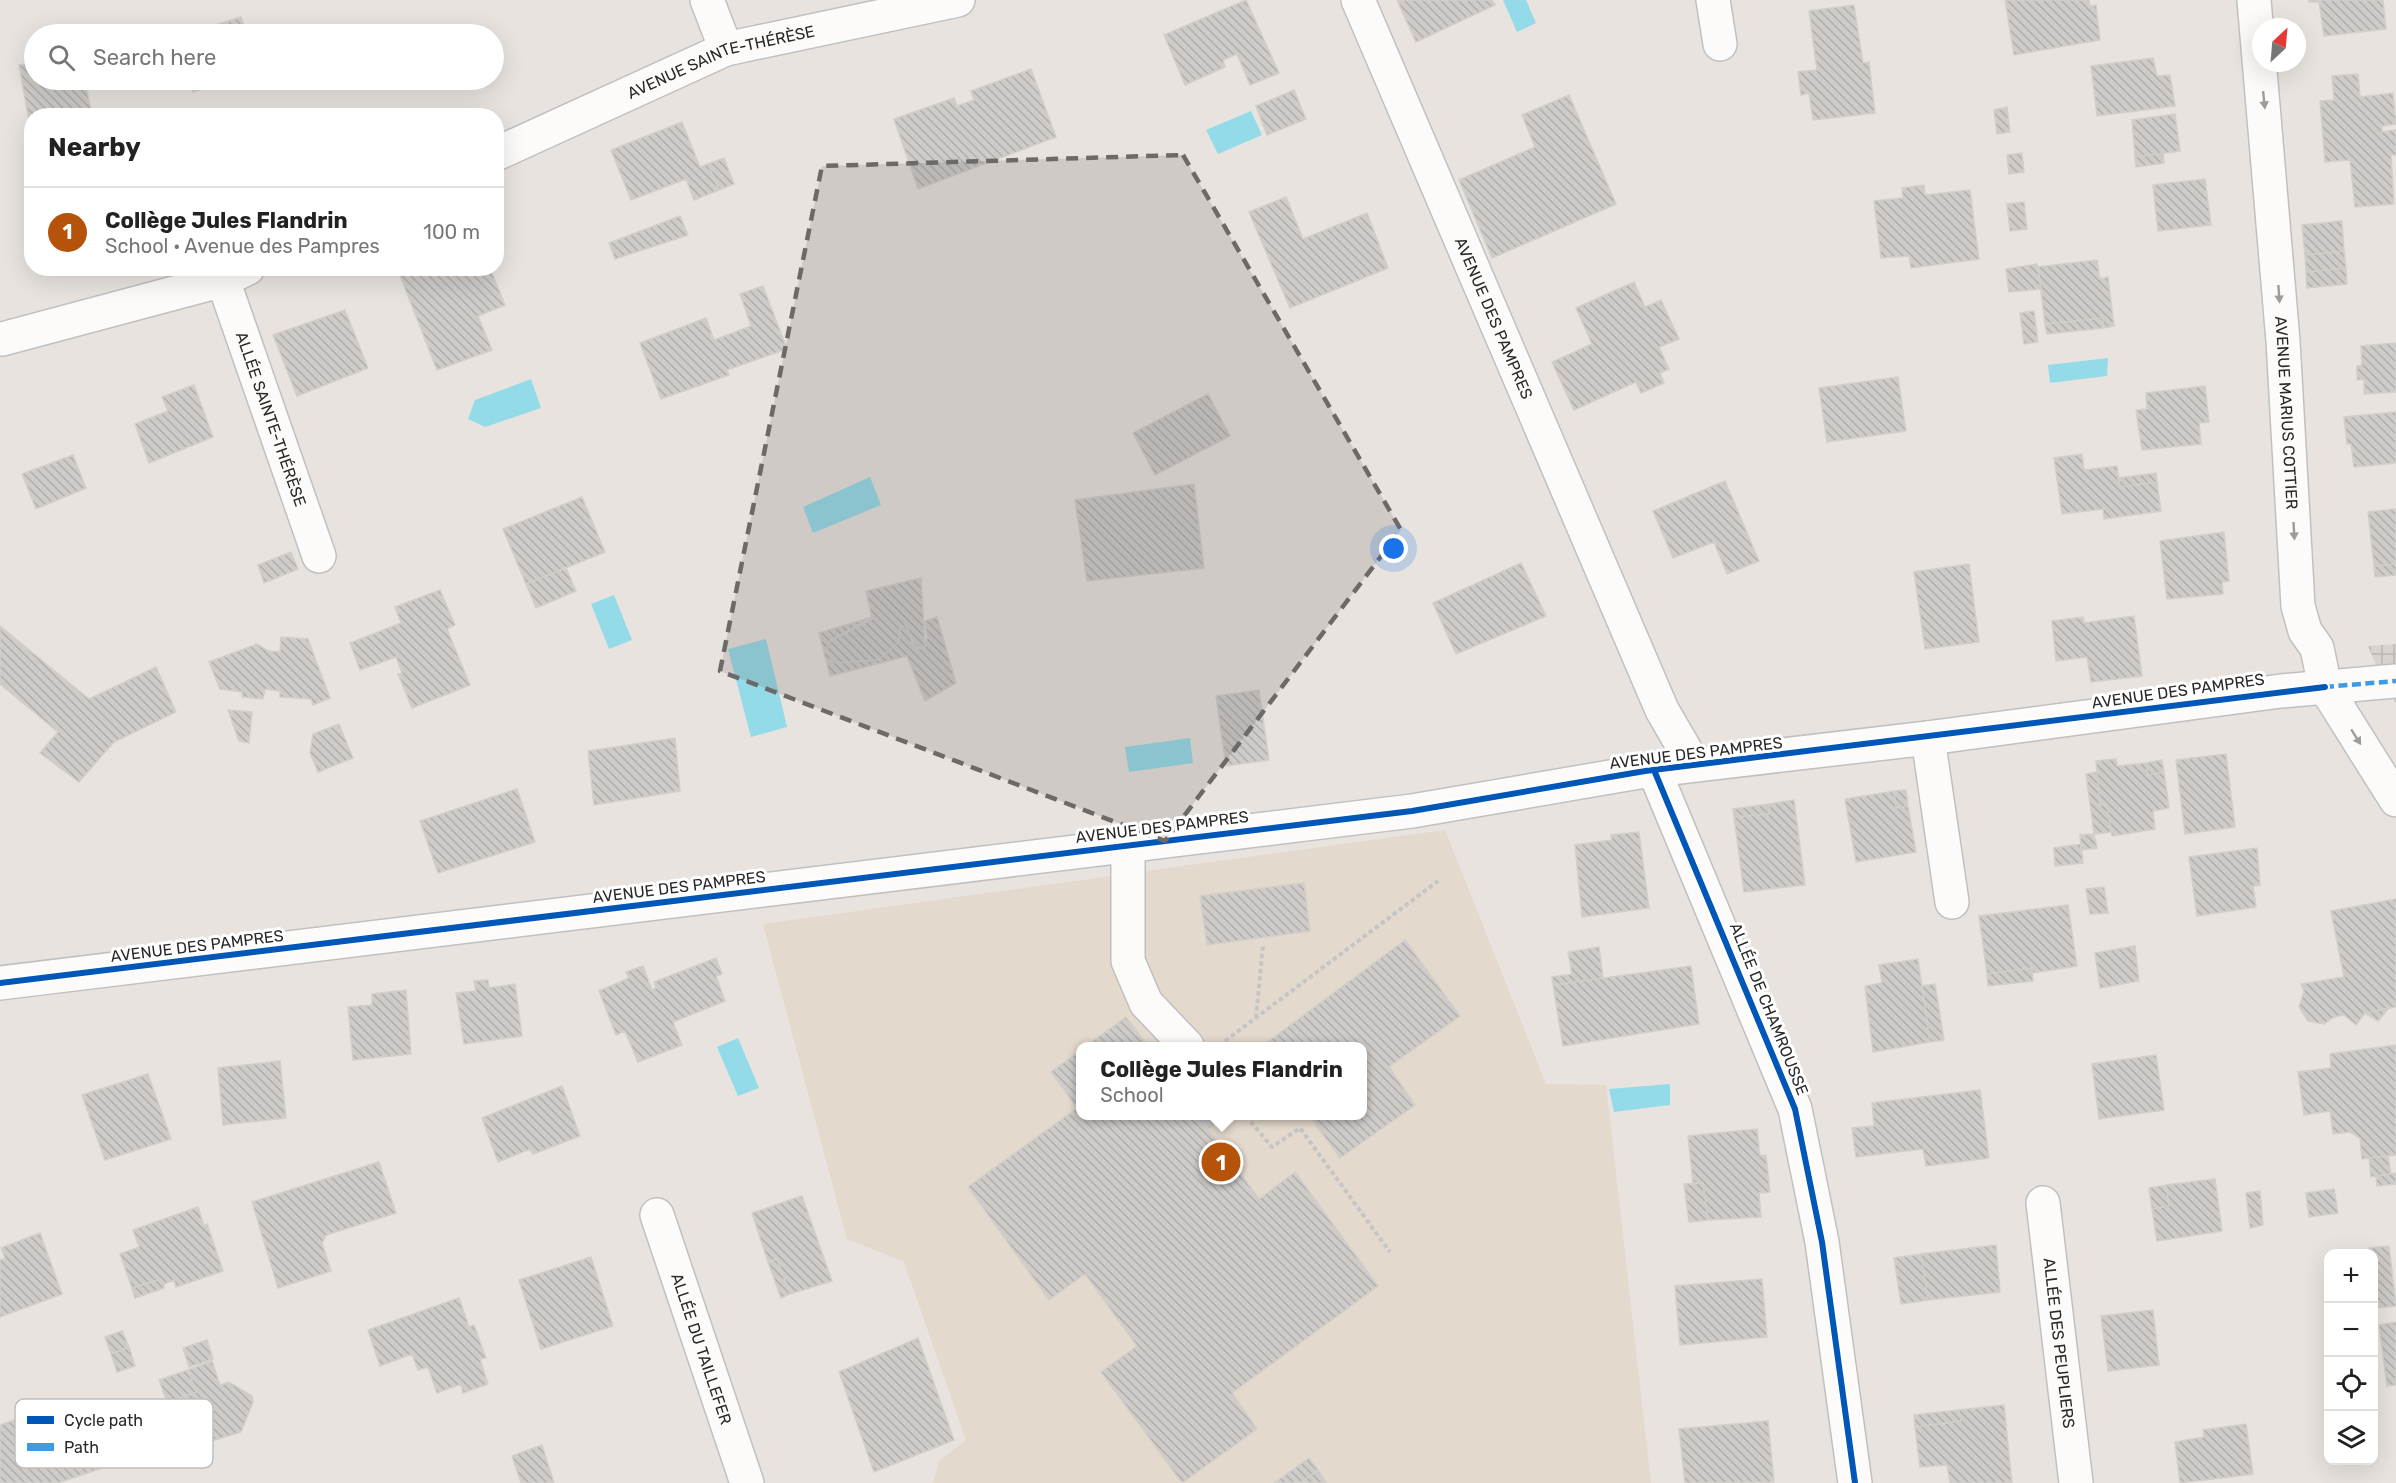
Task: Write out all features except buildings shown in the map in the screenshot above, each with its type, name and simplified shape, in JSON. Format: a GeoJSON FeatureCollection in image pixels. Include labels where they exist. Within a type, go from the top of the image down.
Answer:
{"type":"FeatureCollection","features":[{"type":"Feature","properties":{"kind":"street"},"geometry":{"type":"LineString","coordinates":[[707,0],[726,49]]}},
{"type":"Feature","properties":{"kind":"street","name":"AVENUE SAINTE-THÉRÈSE"},"geometry":{"type":"LineString","coordinates":[[504,150],[726,49],[958,0]]}},
{"type":"Feature","properties":{"kind":"street","name":"AVENUE DES PAMPRES"},"geometry":{"type":"LineString","coordinates":[[1359,0],[1662,710],[1694,765]]}},
{"type":"Feature","properties":{"kind":"street"},"geometry":{"type":"LineString","coordinates":[[1713,0],[1720,44]]}},
{"type":"Feature","properties":{"kind":"street","name":"AVENUE MARIUS COTTIER"},"geometry":{"type":"LineString","coordinates":[[2254,0],[2282,330],[2298,606],[2304,631],[2317,648],[2325,687],[2396,800]]}},
{"type":"Feature","properties":{"kind":"street"},"geometry":{"type":"LineString","coordinates":[[1,335],[228,276]]}},
{"type":"Feature","properties":{"kind":"street","name":"ALLÉE SAINTE-THÉRÈSE"},"geometry":{"type":"LineString","coordinates":[[237,276],[319,556]]}},
{"type":"Feature","properties":{"kind":"street","name":"AVENUE DES PAMPRES"},"geometry":{"type":"LineString","coordinates":[[0,983],[1412,811],[1654,770],[1928,738],[2325,687],[2396,681]]}},
{"type":"Feature","properties":{"kind":"street"},"geometry":{"type":"LineString","coordinates":[[1928,738],[1952,902]]}},
{"type":"Feature","properties":{"kind":"street","name":"ALLÉE DE CHAMROUSSE"},"geometry":{"type":"LineString","coordinates":[[1654,770],[1795,1109],[1822,1242],[1855,1483]]}},
{"type":"Feature","properties":{"kind":"street"},"geometry":{"type":"LineString","coordinates":[[1128,844],[1128,961],[1146,1002],[1198,1042]]}},
{"type":"Feature","properties":{"kind":"street","name":"ALLÉE DES PEUPLIERS"},"geometry":{"type":"LineString","coordinates":[[2043,1203],[2076,1483]]}},
{"type":"Feature","properties":{"kind":"street","name":"ALLÉE DU TAILLEFER"},"geometry":{"type":"LineString","coordinates":[[657,1215],[747,1483]]}},
{"type":"Feature","properties":{"kind":"path"},"geometry":{"type":"LineString","coordinates":[[1211,1042],[1256,1018],[1438,881]]}},
{"type":"Feature","properties":{"kind":"path"},"geometry":{"type":"LineString","coordinates":[[1256,1018],[1263,945]]}},
{"type":"Feature","properties":{"kind":"path"},"geometry":{"type":"LineString","coordinates":[[1249,1120],[1272,1147],[1300,1128],[1390,1252]]}},
{"type":"Feature","properties":{"kind":"highlighted area"},"geometry":{"type":"Polygon","coordinates":[[[1183,155],[1401,530],[1165,841],[720,671],[822,166],[1183,155]]]}},
{"type":"Feature","properties":{"kind":"shaded area"},"geometry":{"type":"Polygon","coordinates":[[[2396,644],[2396,703],[2383,682],[2368,646],[2396,644]]]}},
{"type":"Feature","properties":{"kind":"shaded area"},"geometry":{"type":"Polygon","coordinates":[[[1445,830],[1546,1084],[1606,1085],[1651,1483],[933,1483],[939,1461],[966,1440],[904,1262],[847,1239],[763,924],[1445,830]]]}},
{"type":"Feature","properties":{"kind":"water"},"geometry":{"type":"Polygon","coordinates":[[[1503,0],[1526,0],[1536,23],[1517,32],[1503,0]]]}},
{"type":"Feature","properties":{"kind":"water"},"geometry":{"type":"Polygon","coordinates":[[[1251,111],[1262,135],[1218,154],[1206,130],[1251,111]]]}},
{"type":"Feature","properties":{"kind":"water"},"geometry":{"type":"Polygon","coordinates":[[[2108,358],[2107,376],[2050,383],[2048,365],[2108,358]]]}},
{"type":"Feature","properties":{"kind":"water"},"geometry":{"type":"Polygon","coordinates":[[[531,379],[541,408],[485,427],[468,419],[475,400],[531,379]]]}},
{"type":"Feature","properties":{"kind":"water"},"geometry":{"type":"Polygon","coordinates":[[[870,477],[881,505],[813,533],[803,507],[870,477]]]}},
{"type":"Feature","properties":{"kind":"water"},"geometry":{"type":"Polygon","coordinates":[[[614,595],[632,640],[609,649],[591,604],[614,595]]]}},
{"type":"Feature","properties":{"kind":"water"},"geometry":{"type":"Polygon","coordinates":[[[766,639],[787,727],[751,737],[728,649],[766,639]]]}},
{"type":"Feature","properties":{"kind":"water"},"geometry":{"type":"Polygon","coordinates":[[[1190,738],[1193,763],[1129,772],[1125,747],[1190,738]]]}},
{"type":"Feature","properties":{"kind":"water"},"geometry":{"type":"Polygon","coordinates":[[[738,1038],[759,1088],[738,1096],[717,1047],[738,1038]]]}},
{"type":"Feature","properties":{"kind":"water"},"geometry":{"type":"Polygon","coordinates":[[[1670,1084],[1670,1105],[1614,1112],[1609,1089],[1670,1084]]]}},
{"type":"Feature","properties":{"kind":"marked path"},"geometry":{"type":"LineString","coordinates":[[2325,687],[2396,681]]}},
{"type":"Feature","properties":{"kind":"cycle path"},"geometry":{"type":"LineString","coordinates":[[0,983],[1412,811],[1645,771],[2325,687]]}},
{"type":"Feature","properties":{"kind":"cycle path"},"geometry":{"type":"LineString","coordinates":[[1654,770],[1795,1109],[1822,1242],[1855,1483]]}},
{"type":"Feature","properties":{"kind":"place","name":"Collège Jules Flandrin"},"geometry":{"type":"Point","coordinates":[1221,1162]}}]}
